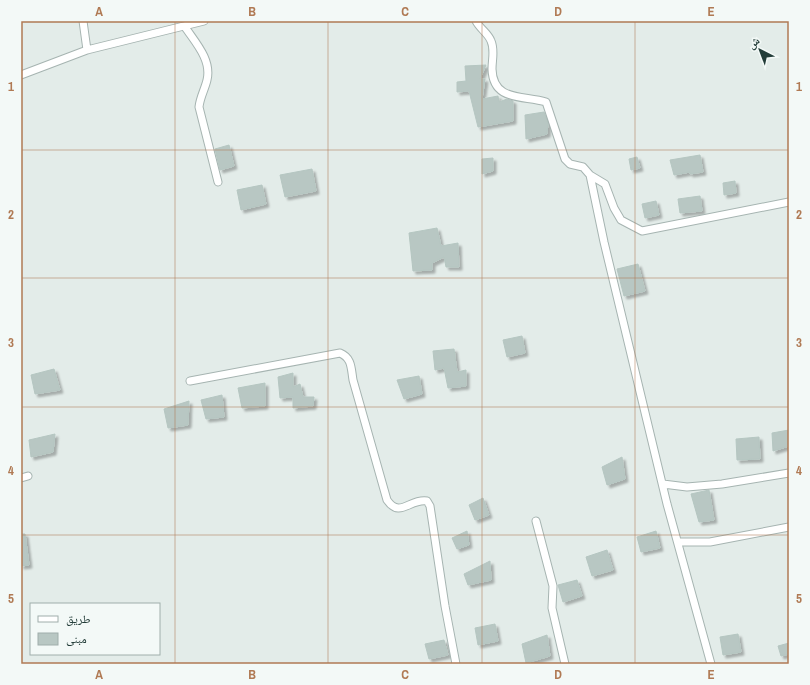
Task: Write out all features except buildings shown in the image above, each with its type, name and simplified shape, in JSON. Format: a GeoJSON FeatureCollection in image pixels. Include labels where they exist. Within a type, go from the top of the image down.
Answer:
{"type":"FeatureCollection","features":[{"type":"Feature","properties":{"kind":"street"},"geometry":{"type":"LineString","coordinates":[[83,21],[87,50]]}},
{"type":"Feature","properties":{"kind":"street"},"geometry":{"type":"LineString","coordinates":[[21,75],[87,50],[185,27],[204,21]]}},
{"type":"Feature","properties":{"kind":"street"},"geometry":{"type":"LineString","coordinates":[[476,21],[491,40],[493,47],[493,76],[498,89],[504,93],[521,98],[546,102],[565,159],[570,164],[583,167],[590,175],[605,184],[614,208],[621,220],[642,231],[789,202]]}},
{"type":"Feature","properties":{"kind":"street"},"geometry":{"type":"LineString","coordinates":[[185,27],[202,51],[206,63],[207,81],[200,96],[199,107],[218,182]]}},
{"type":"Feature","properties":{"kind":"street"},"geometry":{"type":"LineString","coordinates":[[590,175],[604,242],[662,484],[711,664]]}},
{"type":"Feature","properties":{"kind":"street"},"geometry":{"type":"LineString","coordinates":[[190,381],[332,354],[340,353],[346,356],[350,361],[353,380],[387,500],[392,507],[398,509],[421,500],[427,501],[430,506],[445,606],[456,664]]}},
{"type":"Feature","properties":{"kind":"street"},"geometry":{"type":"LineString","coordinates":[[662,484],[687,488],[789,473]]}},
{"type":"Feature","properties":{"kind":"street"},"geometry":{"type":"LineString","coordinates":[[536,521],[553,586],[552,608],[565,664]]}},
{"type":"Feature","properties":{"kind":"street"},"geometry":{"type":"LineString","coordinates":[[678,542],[710,542],[789,527]]}}]}
